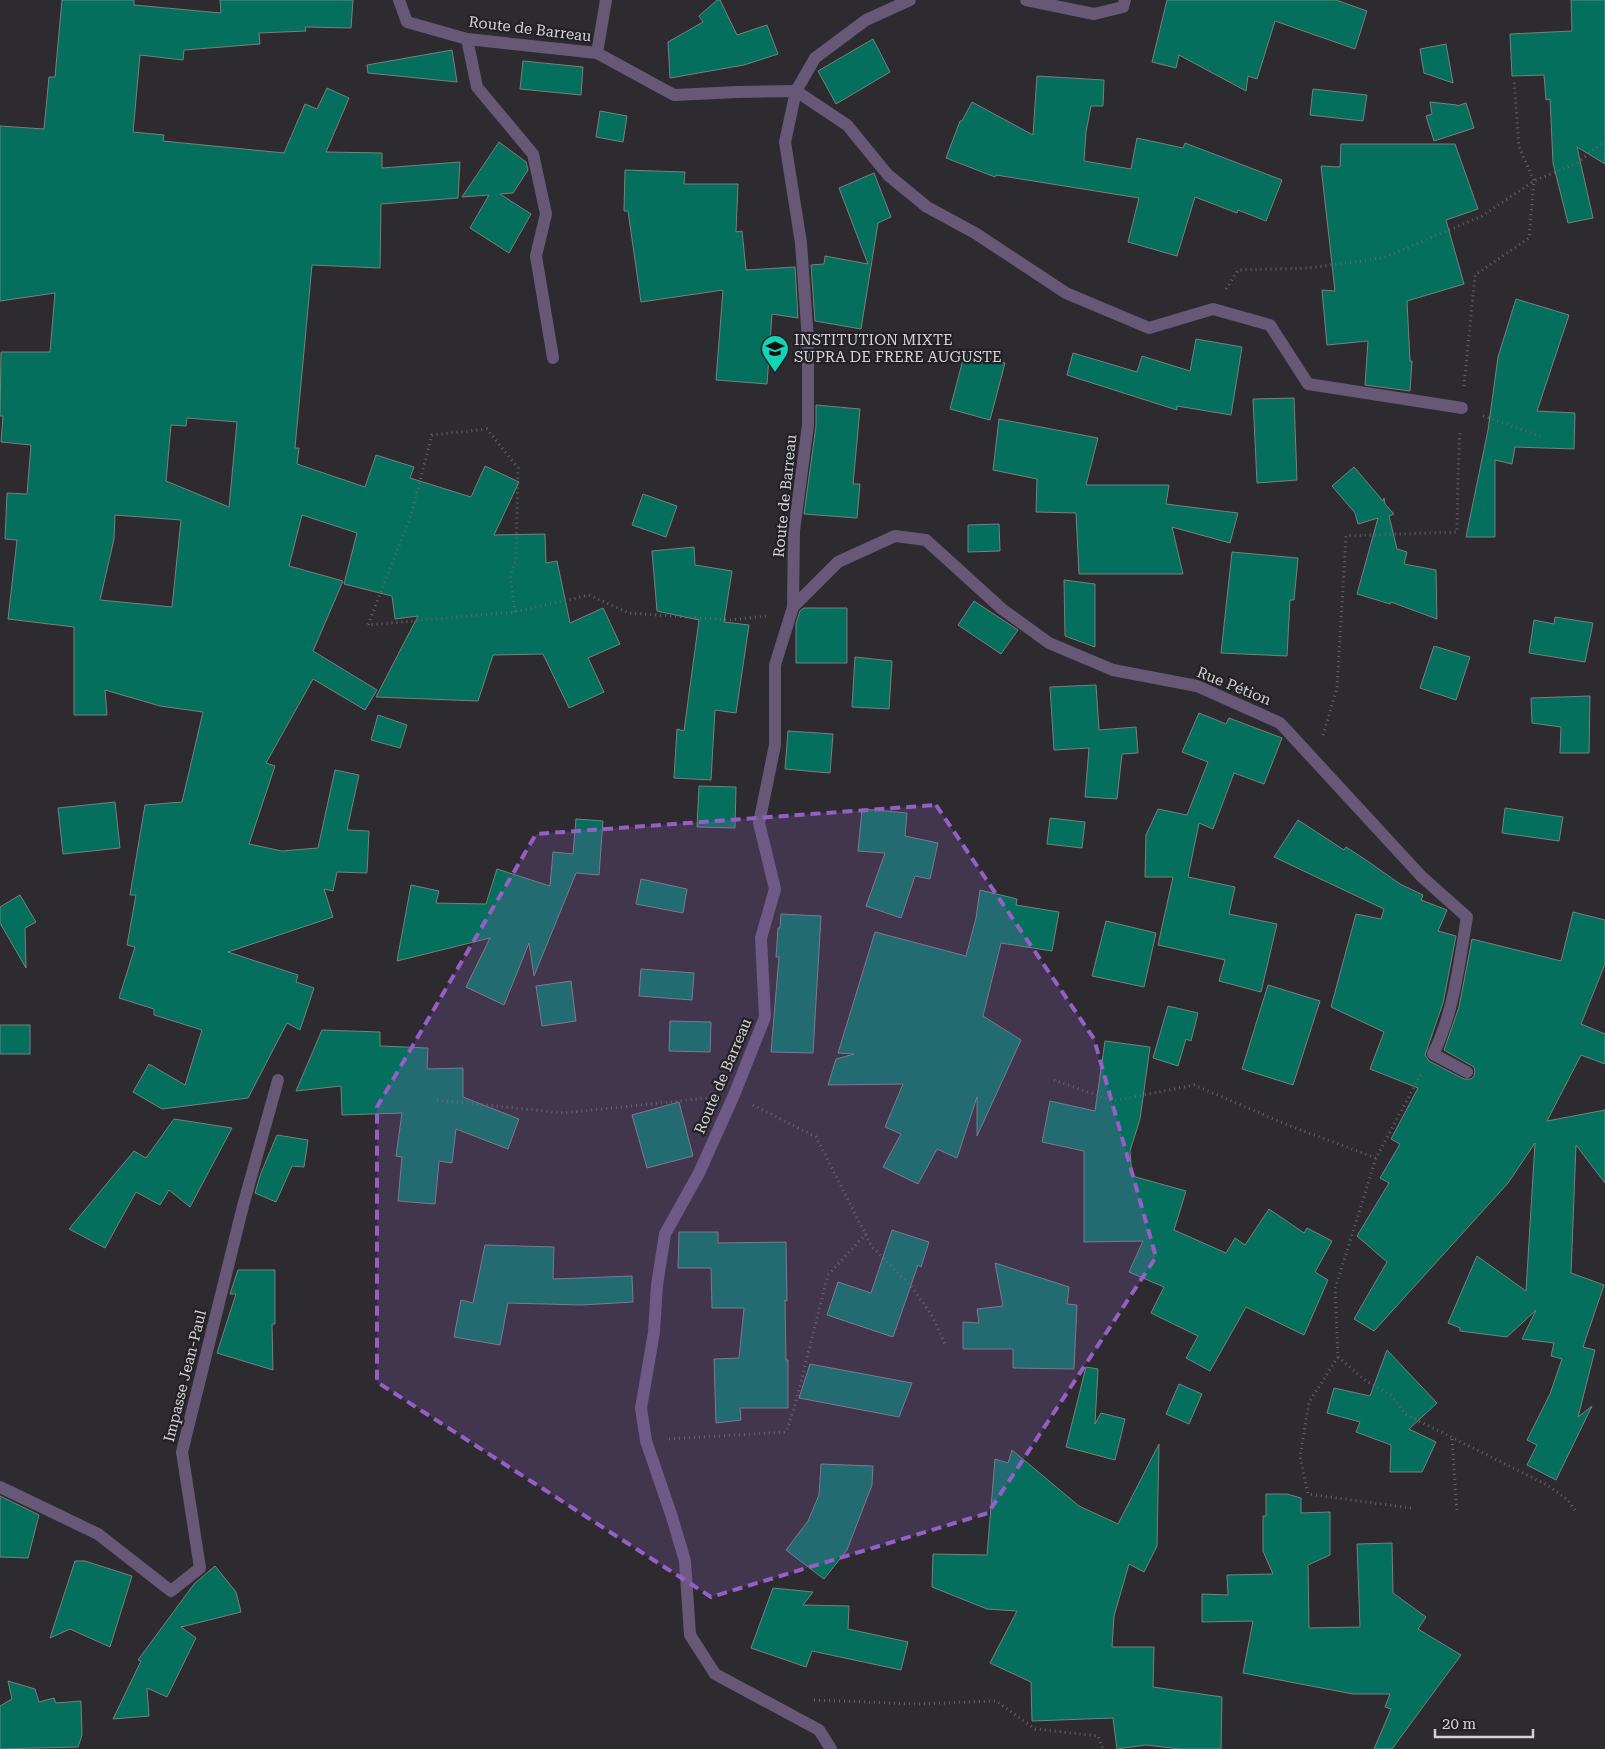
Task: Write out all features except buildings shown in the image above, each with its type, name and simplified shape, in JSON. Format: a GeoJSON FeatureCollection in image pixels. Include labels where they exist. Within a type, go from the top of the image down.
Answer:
{"type":"FeatureCollection","features":[{"type":"Feature","properties":{"kind":"street","name":"Route de Barreau"},"geometry":{"type":"LineString","coordinates":[[399,0],[407,22],[467,39],[597,53],[674,95],[796,91],[785,142],[801,243],[808,340],[808,425],[794,531],[792,610],[775,665],[775,745],[759,823],[775,889],[761,938],[766,1017],[699,1173],[665,1234],[656,1285],[654,1332],[641,1408],[646,1441],[685,1562],[690,1635],[715,1674],[819,1730],[831,1749]]}},
{"type":"Feature","properties":{"kind":"street"},"geometry":{"type":"LineString","coordinates":[[597,53],[606,0]]}},
{"type":"Feature","properties":{"kind":"street"},"geometry":{"type":"LineString","coordinates":[[910,0],[866,20],[815,58],[796,91],[847,125],[888,175],[927,208],[975,233],[1066,293],[1149,328],[1213,309],[1270,326],[1308,384],[1462,408]]}},
{"type":"Feature","properties":{"kind":"street"},"geometry":{"type":"LineString","coordinates":[[1026,0],[1094,14],[1123,8],[1125,0]]}},
{"type":"Feature","properties":{"kind":"street"},"geometry":{"type":"LineString","coordinates":[[467,39],[477,87],[533,154],[546,214],[536,256],[553,358]]}},
{"type":"Feature","properties":{"kind":"street","name":"Rue Pétion"},"geometry":{"type":"LineString","coordinates":[[792,610],[838,562],[895,536],[926,540],[1002,609],[1049,644],[1113,670],[1197,686],[1280,723],[1422,877],[1467,918],[1455,986],[1441,1038],[1432,1054]]}},
{"type":"Feature","properties":{"kind":"street"},"geometry":{"type":"LineString","coordinates":[[1432,1054],[1467,1072]]}},
{"type":"Feature","properties":{"kind":"street","name":"Impasse Jean-Paul"},"geometry":{"type":"LineString","coordinates":[[0,1487],[98,1534],[170,1592],[200,1568],[182,1452],[243,1206],[278,1080]]}},
{"type":"Feature","properties":{"kind":"path"},"geometry":{"type":"LineString","coordinates":[[1315,761],[1337,688],[1346,536],[1457,532],[1462,408],[1475,275],[1529,238],[1534,181],[1519,147],[1514,79]]}},
{"type":"Feature","properties":{"kind":"path"},"geometry":{"type":"LineString","coordinates":[[1213,309],[1238,270],[1309,268],[1383,258],[1482,216],[1534,181],[1577,163],[1605,141]]}},
{"type":"Feature","properties":{"kind":"path"},"geometry":{"type":"LineString","coordinates":[[1462,408],[1543,437]]}},
{"type":"Feature","properties":{"kind":"path"},"geometry":{"type":"LineString","coordinates":[[515,612],[510,576],[516,560],[518,468],[487,430],[432,435],[412,515],[368,625],[515,612],[590,595],[629,613],[730,620],[792,610]]}},
{"type":"Feature","properties":{"kind":"path"},"geometry":{"type":"LineString","coordinates":[[1411,1508],[1308,1494],[1300,1457],[1309,1402],[1338,1357],[1335,1288],[1376,1158],[1432,1054]]}},
{"type":"Feature","properties":{"kind":"path"},"geometry":{"type":"LineString","coordinates":[[1054,1080],[1113,1101],[1194,1085],[1290,1126],[1376,1158]]}},
{"type":"Feature","properties":{"kind":"path"},"geometry":{"type":"LineString","coordinates":[[436,1100],[564,1113],[734,1095],[816,1137],[872,1247],[916,1293],[931,1314],[946,1346]]}},
{"type":"Feature","properties":{"kind":"path"},"geometry":{"type":"LineString","coordinates":[[646,1441],[786,1432],[794,1409],[828,1275],[866,1234]]}},
{"type":"Feature","properties":{"kind":"path"},"geometry":{"type":"LineString","coordinates":[[1338,1357],[1366,1381],[1392,1396],[1405,1414],[1547,1485],[1568,1500],[1576,1512]]}},
{"type":"Feature","properties":{"kind":"path"},"geometry":{"type":"LineString","coordinates":[[1452,1439],[1457,1510]]}},
{"type":"Feature","properties":{"kind":"path"},"geometry":{"type":"LineString","coordinates":[[806,1700],[915,1704],[996,1701],[1035,1729],[1098,1736],[1104,1749]]}},
{"type":"Feature","properties":{"kind":"highlighted area"},"geometry":{"type":"Polygon","coordinates":[[[936,805],[1094,1039],[1156,1257],[988,1513],[711,1597],[377,1382],[377,1107],[536,834],[936,805]]]}},
{"type":"Feature","properties":{"kind":"place","name":"INSTITUTION MIXTE SUPRA DE FRERE AUGUSTE"},"geometry":{"type":"Point","coordinates":[775,373]}}]}
